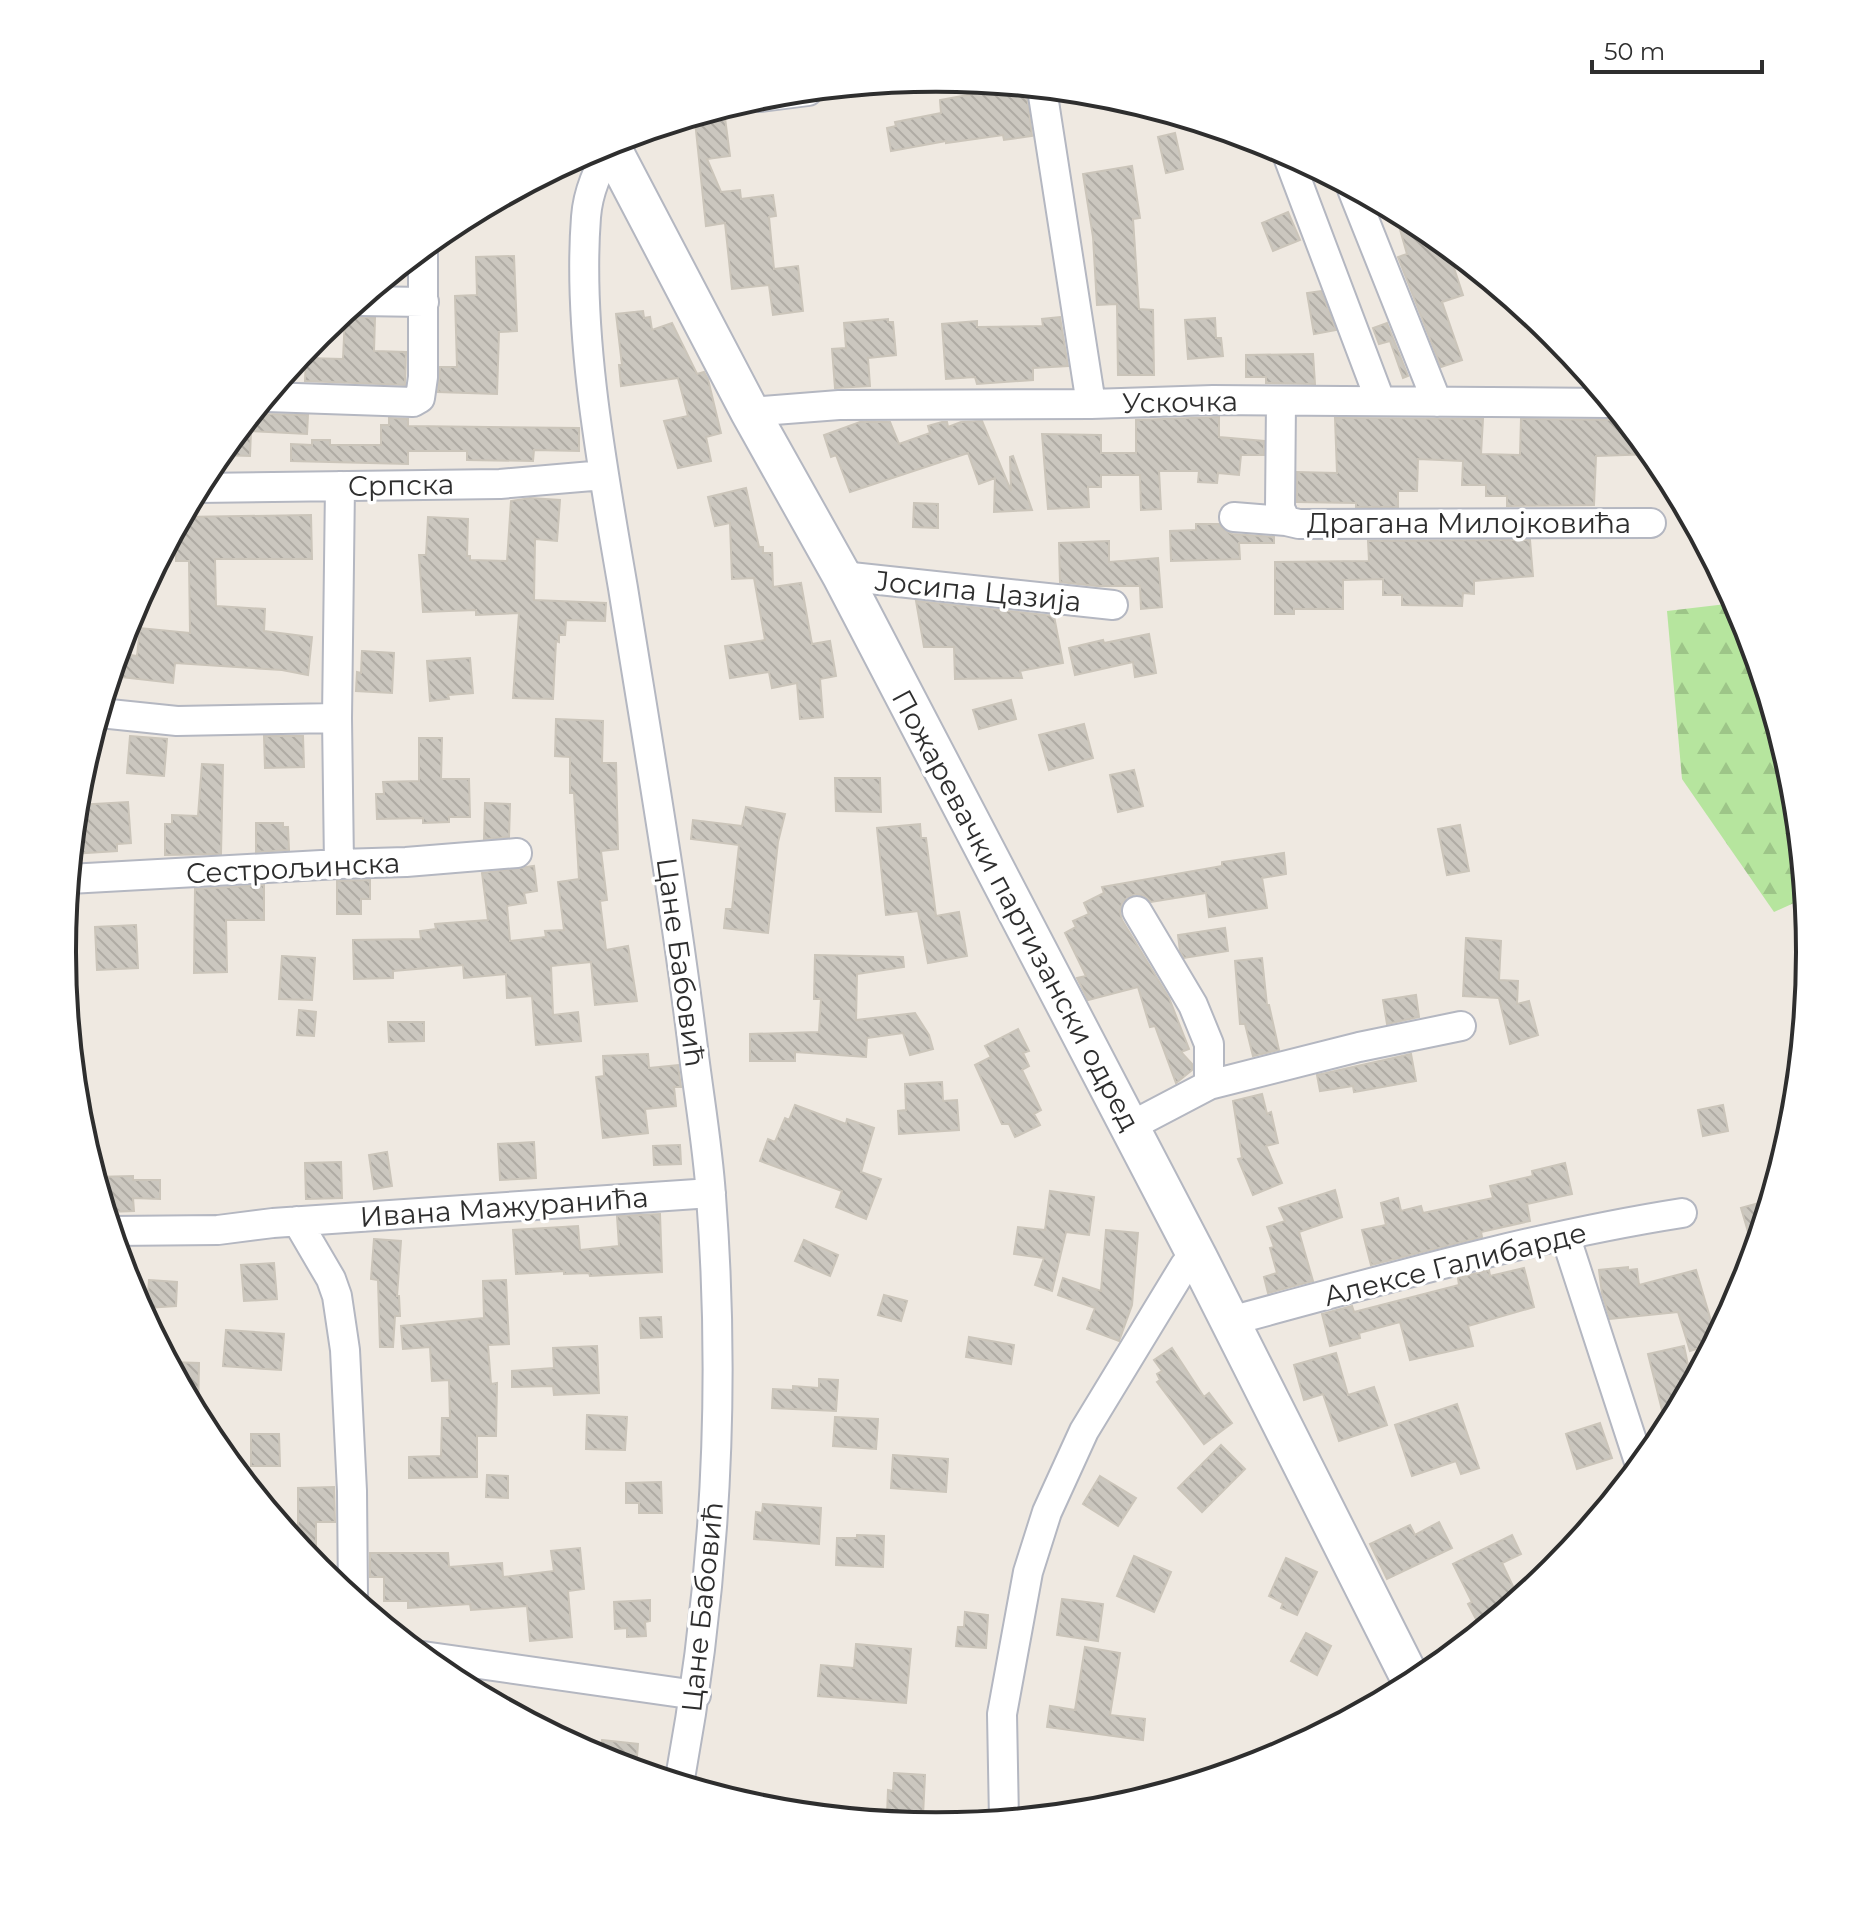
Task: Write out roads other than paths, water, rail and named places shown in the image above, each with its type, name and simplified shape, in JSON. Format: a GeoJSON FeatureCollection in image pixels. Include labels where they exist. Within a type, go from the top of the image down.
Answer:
{"type":"FeatureCollection","features":[{"type":"Feature","properties":{"kind":"street"},"geometry":{"type":"LineString","coordinates":[[1044,100],[1091,404]]}},
{"type":"Feature","properties":{"kind":"street","name":"Пожаревачки партизански одред"},"geometry":{"type":"LineString","coordinates":[[615,155],[750,412],[842,576],[1198,1258],[1407,1672]]}},
{"type":"Feature","properties":{"kind":"street","name":"Цане Бабовић"},"geometry":{"type":"LineString","coordinates":[[603,160],[589,192],[586,217],[587,328],[604,475],[682,964],[711,1193],[719,1387],[710,1557],[696,1695],[681,1773]]}},
{"type":"Feature","properties":{"kind":"street"},"geometry":{"type":"LineString","coordinates":[[1293,171],[1380,400]]}},
{"type":"Feature","properties":{"kind":"street"},"geometry":{"type":"LineString","coordinates":[[1358,204],[1437,402]]}},
{"type":"Feature","properties":{"kind":"street"},"geometry":{"type":"LineString","coordinates":[[279,397],[413,402],[420,398],[423,391],[423,262]]}},
{"type":"Feature","properties":{"kind":"street"},"geometry":{"type":"LineString","coordinates":[[375,301],[424,302]]}},
{"type":"Feature","properties":{"kind":"street","name":"Ускочка"},"geometry":{"type":"LineString","coordinates":[[750,412],[839,405],[1213,400],[1597,403]]}},
{"type":"Feature","properties":{"kind":"street","name":"Драгана Милојковића"},"geometry":{"type":"LineString","coordinates":[[1281,402],[1280,508],[1286,521]]}},
{"type":"Feature","properties":{"kind":"street","name":"Српска"},"geometry":{"type":"LineString","coordinates":[[213,488],[500,484],[604,475]]}},
{"type":"Feature","properties":{"kind":"street"},"geometry":{"type":"LineString","coordinates":[[339,864],[340,486]]}},
{"type":"Feature","properties":{"kind":"street","name":"Драгана Милојковића"},"geometry":{"type":"LineString","coordinates":[[1234,517],[1299,524],[1651,523]]}},
{"type":"Feature","properties":{"kind":"street","name":"Јосипа Цазија"},"geometry":{"type":"LineString","coordinates":[[842,576],[1113,605]]}},
{"type":"Feature","properties":{"kind":"street"},"geometry":{"type":"LineString","coordinates":[[110,714],[177,721],[337,718]]}},
{"type":"Feature","properties":{"kind":"street","name":"Сестрољинска"},"geometry":{"type":"LineString","coordinates":[[80,879],[406,862],[517,853]]}},
{"type":"Feature","properties":{"kind":"street"},"geometry":{"type":"LineString","coordinates":[[1137,911],[1193,1005],[1209,1044],[1209,1085]]}},
{"type":"Feature","properties":{"kind":"street"},"geometry":{"type":"LineString","coordinates":[[1129,1127],[1209,1085],[1346,1050],[1461,1026]]}},
{"type":"Feature","properties":{"kind":"street","name":"Ивана Мажуранића"},"geometry":{"type":"LineString","coordinates":[[123,1231],[218,1230],[297,1221],[711,1193]]}},
{"type":"Feature","properties":{"kind":"street","name":"Алексе Галибарде"},"geometry":{"type":"LineString","coordinates":[[1230,1321],[1565,1235],[1682,1213]]}},
{"type":"Feature","properties":{"kind":"street"},"geometry":{"type":"LineString","coordinates":[[297,1221],[331,1279],[337,1296],[345,1350],[353,1584]]}},
{"type":"Feature","properties":{"kind":"street"},"geometry":{"type":"LineString","coordinates":[[1565,1235],[1636,1451]]}},
{"type":"Feature","properties":{"kind":"street"},"geometry":{"type":"LineString","coordinates":[[1004,1810],[1002,1714],[1028,1572],[1047,1512],[1084,1431],[1185,1265],[1198,1258]]}},
{"type":"Feature","properties":{"kind":"street"},"geometry":{"type":"LineString","coordinates":[[446,1659],[696,1695]]}}]}
